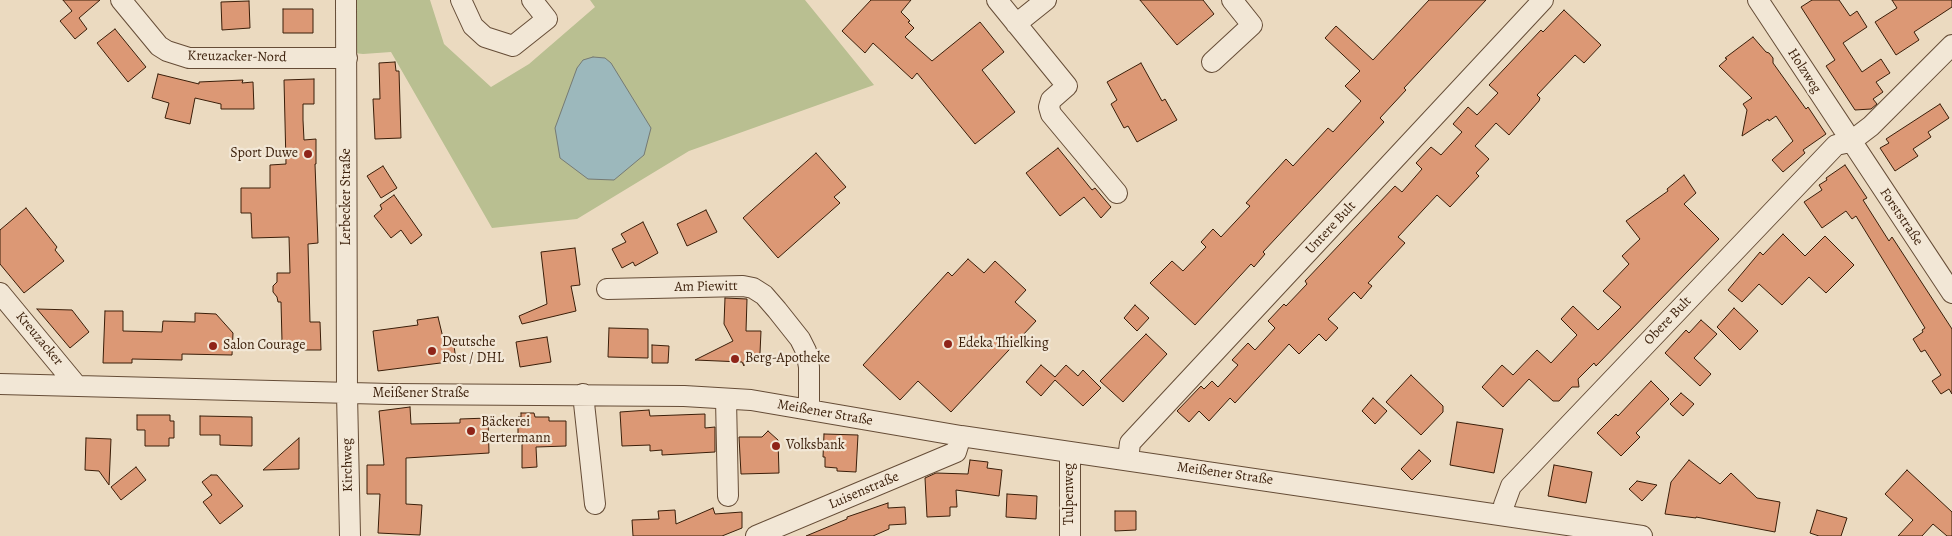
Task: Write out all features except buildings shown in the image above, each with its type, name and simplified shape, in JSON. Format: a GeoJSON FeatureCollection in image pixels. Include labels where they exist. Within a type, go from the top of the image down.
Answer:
{"type":"FeatureCollection","features":[{"type":"Feature","properties":{"kind":"street","name":"Kreuzacker-Nord"},"geometry":{"type":"LineString","coordinates":[[121,0],[159,46],[167,51],[189,58],[347,58]]}},
{"type":"Feature","properties":{"kind":"street","name":"Lerbecker Straße"},"geometry":{"type":"LineString","coordinates":[[346,0],[347,393]]}},
{"type":"Feature","properties":{"kind":"street"},"geometry":{"type":"LineString","coordinates":[[461,0],[473,26],[485,37],[513,46],[547,18],[532,0]]}},
{"type":"Feature","properties":{"kind":"street"},"geometry":{"type":"LineString","coordinates":[[997,0],[1067,86],[1051,100],[1049,108],[1051,114],[1117,192]]}},
{"type":"Feature","properties":{"kind":"street"},"geometry":{"type":"LineString","coordinates":[[1016,24],[1046,0]]}},
{"type":"Feature","properties":{"kind":"street"},"geometry":{"type":"LineString","coordinates":[[1212,62],[1252,25],[1232,0]]}},
{"type":"Feature","properties":{"kind":"street","name":"Untere Bult"},"geometry":{"type":"LineString","coordinates":[[1128,460],[1130,443],[1543,0]]}},
{"type":"Feature","properties":{"kind":"street","name":"Holzweg"},"geometry":{"type":"LineString","coordinates":[[1758,0],[1850,142]]}},
{"type":"Feature","properties":{"kind":"street","name":"Obere Bult"},"geometry":{"type":"LineString","coordinates":[[1503,515],[1504,505],[1511,486],[1836,145],[1850,142],[1870,126],[1952,45]]}},
{"type":"Feature","properties":{"kind":"street","name":"Forststraße"},"geometry":{"type":"LineString","coordinates":[[1850,142],[1952,293]]}},
{"type":"Feature","properties":{"kind":"street","name":"Am Piewitt"},"geometry":{"type":"LineString","coordinates":[[606,289],[743,286],[753,288],[764,295],[777,310],[800,339],[806,351],[809,367],[809,410]]}},
{"type":"Feature","properties":{"kind":"street","name":"Kreuzacker"},"geometry":{"type":"LineString","coordinates":[[0,292],[77,386]]}},
{"type":"Feature","properties":{"kind":"street","name":"Meißener Straße"},"geometry":{"type":"LineString","coordinates":[[0,384],[347,393],[583,394],[751,400],[961,436],[1642,536]]}},
{"type":"Feature","properties":{"kind":"street","name":"Kirchweg"},"geometry":{"type":"LineString","coordinates":[[347,393],[350,536]]}},
{"type":"Feature","properties":{"kind":"street"},"geometry":{"type":"LineString","coordinates":[[583,394],[595,504]]}},
{"type":"Feature","properties":{"kind":"street"},"geometry":{"type":"LineString","coordinates":[[726,398],[728,496]]}},
{"type":"Feature","properties":{"kind":"street","name":"Luisenstraße"},"geometry":{"type":"LineString","coordinates":[[756,536],[956,452],[961,436]]}},
{"type":"Feature","properties":{"kind":"street","name":"Tulpenweg"},"geometry":{"type":"LineString","coordinates":[[1070,452],[1070,536]]}},
{"type":"Feature","properties":{"kind":"green space"},"geometry":{"type":"Polygon","coordinates":[[[335,0],[430,0],[444,44],[491,87],[529,64],[595,7],[590,0],[805,0],[874,85],[689,151],[577,219],[492,228],[391,52],[363,54],[336,51],[335,0]]]}},
{"type":"Feature","properties":{"kind":"water"},"geometry":{"type":"Polygon","coordinates":[[[593,57],[605,58],[611,63],[651,128],[644,155],[614,180],[588,179],[560,158],[555,128],[577,68],[583,60],[593,57]]]}},
{"type":"Feature","properties":{"kind":"place","name":"Sport Duwe"},"geometry":{"type":"Point","coordinates":[308,154]}},
{"type":"Feature","properties":{"kind":"place","name":"Edeka Thielking"},"geometry":{"type":"Point","coordinates":[948,344]}},
{"type":"Feature","properties":{"kind":"place","name":"Salon Courage"},"geometry":{"type":"Point","coordinates":[213,346]}},
{"type":"Feature","properties":{"kind":"place","name":"Deutsche Post / DHL"},"geometry":{"type":"Point","coordinates":[432,351]}},
{"type":"Feature","properties":{"kind":"place","name":"Berg-Apotheke"},"geometry":{"type":"Point","coordinates":[735,359]}},
{"type":"Feature","properties":{"kind":"place","name":"Bäckerei Bertermann"},"geometry":{"type":"Point","coordinates":[471,431]}},
{"type":"Feature","properties":{"kind":"place","name":"Volksbank"},"geometry":{"type":"Point","coordinates":[776,446]}}]}
